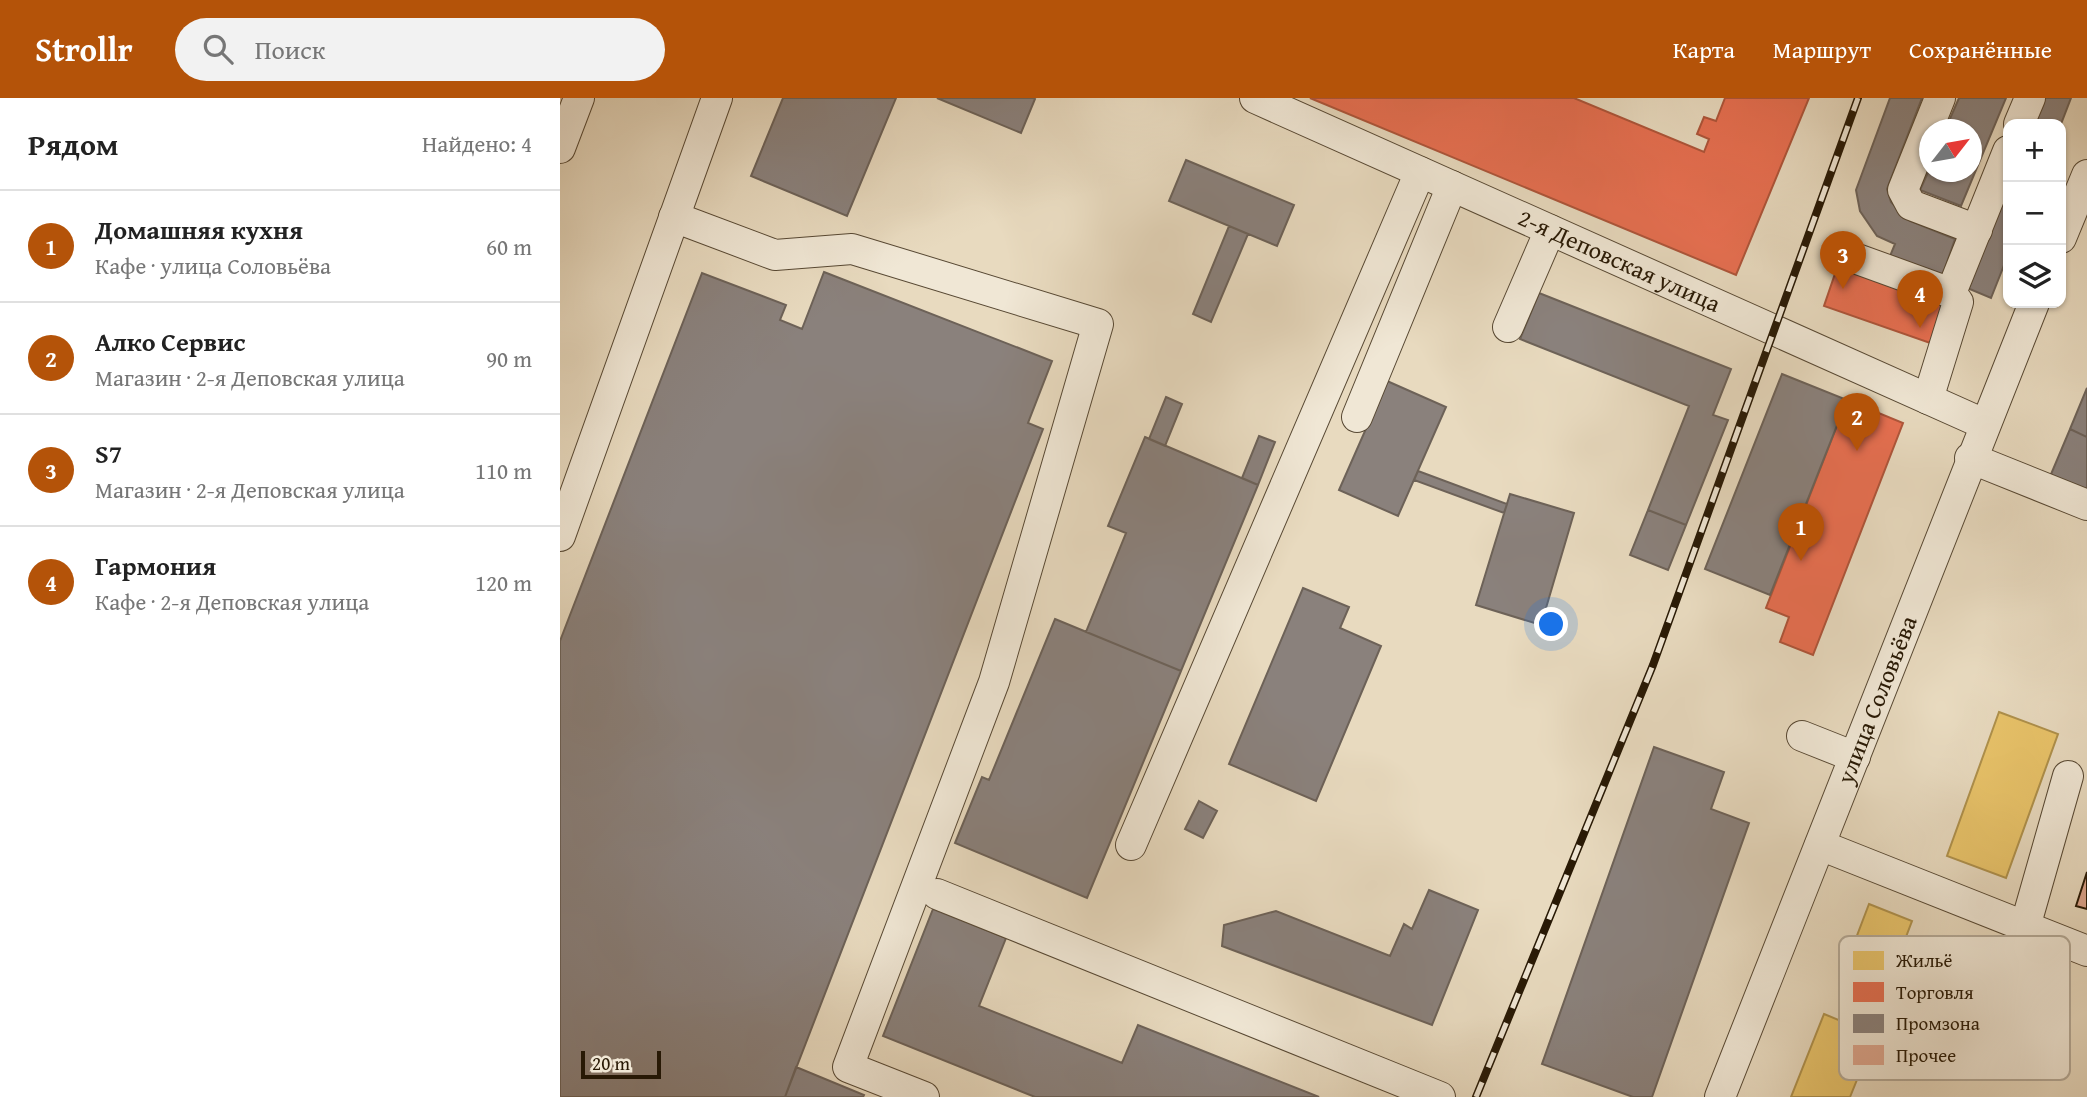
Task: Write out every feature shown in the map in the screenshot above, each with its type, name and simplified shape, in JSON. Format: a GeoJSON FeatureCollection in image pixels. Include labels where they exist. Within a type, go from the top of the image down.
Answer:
{"type":"FeatureCollection","features":[{"type":"Feature","properties":{"kind":"street"},"geometry":{"type":"LineString","coordinates":[[560,148],[579,98]]}},
{"type":"Feature","properties":{"kind":"street"},"geometry":{"type":"LineString","coordinates":[[560,536],[717,98]]}},
{"type":"Feature","properties":{"kind":"street","name":"2-я Деповская улица"},"geometry":{"type":"LineString","coordinates":[[1255,98],[1984,424]]}},
{"type":"Feature","properties":{"kind":"street"},"geometry":{"type":"LineString","coordinates":[[1940,98],[1903,190],[1911,205],[1976,230]]}},
{"type":"Feature","properties":{"kind":"street"},"geometry":{"type":"LineString","coordinates":[[2021,119],[2030,98]]}},
{"type":"Feature","properties":{"kind":"street"},"geometry":{"type":"LineString","coordinates":[[1951,293],[2003,163]]}},
{"type":"Feature","properties":{"kind":"street"},"geometry":{"type":"LineString","coordinates":[[1131,845],[1420,172]]}},
{"type":"Feature","properties":{"kind":"street"},"geometry":{"type":"LineString","coordinates":[[2071,234],[2087,175]]}},
{"type":"Feature","properties":{"kind":"street"},"geometry":{"type":"LineString","coordinates":[[1357,417],[1452,186]]}},
{"type":"Feature","properties":{"kind":"street"},"geometry":{"type":"LineString","coordinates":[[674,217],[775,255],[852,248],[1098,324],[994,682],[848,1067],[912,1095]]}},
{"type":"Feature","properties":{"kind":"street"},"geometry":{"type":"LineString","coordinates":[[1508,327],[1550,230]]}},
{"type":"Feature","properties":{"kind":"street"},"geometry":{"type":"LineString","coordinates":[[1849,256],[1951,293],[1958,302],[1928,399]]}},
{"type":"Feature","properties":{"kind":"street","name":"улица Соловьёва"},"geometry":{"type":"LineString","coordinates":[[1720,1097],[1970,458],[2032,308]]}},
{"type":"Feature","properties":{"kind":"street"},"geometry":{"type":"LineString","coordinates":[[1970,458],[2087,505]]}},
{"type":"Feature","properties":{"kind":"street"},"geometry":{"type":"LineString","coordinates":[[1802,736],[1855,757]]}},
{"type":"Feature","properties":{"kind":"street"},"geometry":{"type":"LineString","coordinates":[[2025,927],[2068,776]]}},
{"type":"Feature","properties":{"kind":"street"},"geometry":{"type":"LineString","coordinates":[[1820,845],[2048,936]]}},
{"type":"Feature","properties":{"kind":"street"},"geometry":{"type":"LineString","coordinates":[[937,894],[1440,1097]]}},
{"type":"Feature","properties":{"kind":"street"},"geometry":{"type":"LineString","coordinates":[[2070,944],[2087,951]]}},
{"type":"Feature","properties":{"kind":"building: Жильё"},"geometry":{"type":"Polygon","coordinates":[[[1999,712],[2058,734],[2006,878],[1947,856],[1999,712]]]}},
{"type":"Feature","properties":{"kind":"building: Жильё"},"geometry":{"type":"Polygon","coordinates":[[[1869,904],[1912,921],[1906,936],[1857,936],[1869,904]]]}},
{"type":"Feature","properties":{"kind":"building: Жильё"},"geometry":{"type":"Polygon","coordinates":[[[1824,1014],[1839,1020],[1839,1080],[1857,1080],[1850,1097],[1791,1097],[1824,1014]]]}},
{"type":"Feature","properties":{"kind":"building: Торговля"},"geometry":{"type":"Polygon","coordinates":[[[1310,98],[1574,98],[1704,152],[1709,139],[1697,134],[1704,117],[1716,121],[1725,98],[1809,98],[1736,275],[1310,98]]]}},
{"type":"Feature","properties":{"kind":"building: Торговля"},"geometry":{"type":"Polygon","coordinates":[[[1838,265],[1947,303],[1933,344],[1824,306],[1838,265]]]}},
{"type":"Feature","properties":{"kind":"building: Торговля"},"geometry":{"type":"Polygon","coordinates":[[[1847,400],[1903,423],[1813,655],[1780,642],[1789,617],[1766,608],[1847,400]]]}},
{"type":"Feature","properties":{"kind":"building: Промзона"},"geometry":{"type":"Polygon","coordinates":[[[783,98],[896,98],[847,216],[751,176],[783,98]]]}},
{"type":"Feature","properties":{"kind":"building: Промзона"},"geometry":{"type":"Polygon","coordinates":[[[937,98],[1033,98],[1035,99],[1021,133],[937,98]]]}},
{"type":"Feature","properties":{"kind":"building: Промзона"},"geometry":{"type":"Polygon","coordinates":[[[1890,98],[1922,98],[1887,189],[1891,202],[1910,221],[1955,239],[1941,280],[1888,261],[1895,244],[1877,236],[1860,211],[1856,190],[1890,98]]]}},
{"type":"Feature","properties":{"kind":"building: Промзона"},"geometry":{"type":"Polygon","coordinates":[[[1959,98],[2006,98],[1982,156],[1982,119],[1950,119],[1959,98]]]}},
{"type":"Feature","properties":{"kind":"building: Промзона"},"geometry":{"type":"Polygon","coordinates":[[[2041,98],[2071,98],[2063,119],[2033,119],[2041,98]]]}},
{"type":"Feature","properties":{"kind":"building: Промзона"},"geometry":{"type":"Polygon","coordinates":[[[1186,160],[1294,205],[1277,246],[1169,201],[1186,160]]]}},
{"type":"Feature","properties":{"kind":"building: Промзона"},"geometry":{"type":"Polygon","coordinates":[[[1924,182],[1971,182],[1961,206],[1920,190],[1924,182]]]}},
{"type":"Feature","properties":{"kind":"building: Промзона"},"geometry":{"type":"Polygon","coordinates":[[[2003,192],[2003,268],[1991,298],[1960,285],[2003,192]]]}},
{"type":"Feature","properties":{"kind":"building: Промзона"},"geometry":{"type":"Polygon","coordinates":[[[1229,226],[1248,234],[1211,322],[1193,314],[1229,226]]]}},
{"type":"Feature","properties":{"kind":"building: Промзона"},"geometry":{"type":"Polygon","coordinates":[[[824,272],[1052,361],[1028,423],[1043,429],[785,1097],[560,1097],[560,641],[702,273],[786,305],[780,320],[802,329],[824,272]]]}},
{"type":"Feature","properties":{"kind":"building: Промзона"},"geometry":{"type":"Polygon","coordinates":[[[1539,293],[1731,369],[1713,415],[1728,420],[1686,525],[1648,510],[1689,406],[1520,339],[1539,293]]]}},
{"type":"Feature","properties":{"kind":"building: Промзона"},"geometry":{"type":"Polygon","coordinates":[[[1782,374],[1847,400],[1770,595],[1705,569],[1782,374]]]}},
{"type":"Feature","properties":{"kind":"building: Промзона"},"geometry":{"type":"Polygon","coordinates":[[[1387,381],[1446,407],[1398,516],[1339,490],[1387,381]]]}},
{"type":"Feature","properties":{"kind":"building: Промзона"},"geometry":{"type":"Polygon","coordinates":[[[2087,388],[2087,437],[2070,429],[2087,388]]]}},
{"type":"Feature","properties":{"kind":"building: Промзона"},"geometry":{"type":"Polygon","coordinates":[[[1166,397],[1182,404],[1165,446],[1149,439],[1166,397]]]}},
{"type":"Feature","properties":{"kind":"building: Промзона"},"geometry":{"type":"Polygon","coordinates":[[[2070,429],[2087,437],[2087,495],[2049,479],[2070,429]]]}},
{"type":"Feature","properties":{"kind":"building: Промзона"},"geometry":{"type":"Polygon","coordinates":[[[1259,436],[1275,442],[1258,485],[1242,478],[1259,436]]]}},
{"type":"Feature","properties":{"kind":"building: Промзона"},"geometry":{"type":"Polygon","coordinates":[[[1145,437],[1258,485],[1181,671],[1086,632],[1126,533],[1108,526],[1145,437]]]}},
{"type":"Feature","properties":{"kind":"building: Промзона"},"geometry":{"type":"Polygon","coordinates":[[[1418,471],[1507,504],[1504,513],[1414,480],[1418,471]]]}},
{"type":"Feature","properties":{"kind":"building: Промзона"},"geometry":{"type":"Polygon","coordinates":[[[1510,494],[1574,513],[1541,625],[1476,605],[1510,494]]]}},
{"type":"Feature","properties":{"kind":"building: Промзона"},"geometry":{"type":"Polygon","coordinates":[[[1648,510],[1686,525],[1668,570],[1630,555],[1648,510]]]}},
{"type":"Feature","properties":{"kind":"building: Промзона"},"geometry":{"type":"Polygon","coordinates":[[[1303,588],[1349,607],[1340,628],[1381,646],[1316,801],[1229,764],[1303,588]]]}},
{"type":"Feature","properties":{"kind":"building: Промзона"},"geometry":{"type":"Polygon","coordinates":[[[1055,619],[1181,671],[1087,898],[955,843],[982,777],[989,780],[1055,619]]]}},
{"type":"Feature","properties":{"kind":"building: Промзона"},"geometry":{"type":"Polygon","coordinates":[[[1654,747],[1724,772],[1711,809],[1749,823],[1652,1097],[1633,1097],[1542,1064],[1654,747]]]}},
{"type":"Feature","properties":{"kind":"building: Промзона"},"geometry":{"type":"Polygon","coordinates":[[[1199,801],[1217,811],[1203,838],[1185,829],[1199,801]]]}},
{"type":"Feature","properties":{"kind":"building: Промзона"},"geometry":{"type":"Polygon","coordinates":[[[1429,890],[1478,910],[1432,1025],[1222,946],[1224,925],[1276,911],[1390,956],[1404,924],[1412,929],[1429,890]]]}},
{"type":"Feature","properties":{"kind":"building: Промзона"},"geometry":{"type":"Polygon","coordinates":[[[933,909],[1006,938],[979,1006],[1122,1063],[1138,1025],[1319,1097],[1035,1097],[883,1036],[933,909]]]}},
{"type":"Feature","properties":{"kind":"building: Промзона"},"geometry":{"type":"Polygon","coordinates":[[[796,1067],[864,1095],[785,1097],[796,1067]]]}},
{"type":"Feature","properties":{"kind":"building: Прочее"},"geometry":{"type":"Polygon","coordinates":[[[2087,872],[2087,909],[2076,906],[2087,872]]]}},
{"type":"Feature","properties":{"kind":"railway"},"geometry":{"type":"LineString","coordinates":[[1476,1097],[1653,665],[1858,98]]}},
{"type":"Feature","properties":{"kind":"place","name":"S7"},"geometry":{"type":"Point","coordinates":[1843,289]}},
{"type":"Feature","properties":{"kind":"place","name":"Гармония"},"geometry":{"type":"Point","coordinates":[1920,328]}},
{"type":"Feature","properties":{"kind":"place","name":"Алко Сервис"},"geometry":{"type":"Point","coordinates":[1857,451]}},
{"type":"Feature","properties":{"kind":"place","name":"Домашняя кухня"},"geometry":{"type":"Point","coordinates":[1801,561]}}]}
